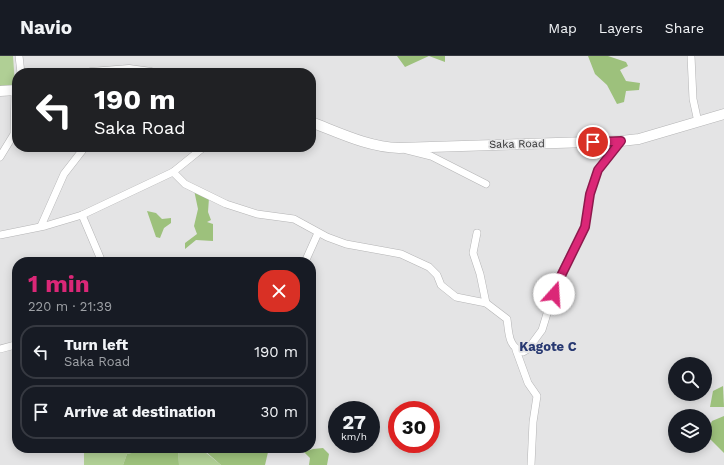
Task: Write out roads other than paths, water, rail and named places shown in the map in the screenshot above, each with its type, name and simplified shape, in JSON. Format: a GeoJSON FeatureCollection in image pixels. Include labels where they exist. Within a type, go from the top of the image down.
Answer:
{"type":"FeatureCollection","features":[{"type":"Feature","properties":{"kind":"main road"},"geometry":{"type":"LineString","coordinates":[[0,91],[12,90]]}},
{"type":"Feature","properties":{"kind":"main road","name":"Saka Road"},"geometry":{"type":"LineString","coordinates":[[316,124],[356,140],[399,148],[621,141],[638,139],[724,114]]}},
{"type":"Feature","properties":{"kind":"street"},"geometry":{"type":"LineString","coordinates":[[19,56],[20,68]]}},
{"type":"Feature","properties":{"kind":"street"},"geometry":{"type":"LineString","coordinates":[[691,56],[693,99],[698,122]]}},
{"type":"Feature","properties":{"kind":"street"},"geometry":{"type":"LineString","coordinates":[[0,157],[12,137]]}},
{"type":"Feature","properties":{"kind":"street"},"geometry":{"type":"LineString","coordinates":[[516,350],[523,352],[528,349],[542,330],[558,282],[585,227],[590,194],[598,170],[621,141]]}},
{"type":"Feature","properties":{"kind":"street"},"geometry":{"type":"LineString","coordinates":[[399,148],[431,156],[486,184]]}},
{"type":"Feature","properties":{"kind":"street"},"geometry":{"type":"LineString","coordinates":[[41,226],[64,174],[81,152]]}},
{"type":"Feature","properties":{"kind":"street"},"geometry":{"type":"LineString","coordinates":[[0,235],[82,215],[174,172],[198,152]]}},
{"type":"Feature","properties":{"kind":"street"},"geometry":{"type":"LineString","coordinates":[[174,172],[185,184],[226,204],[257,214],[294,219],[335,241],[358,248],[401,254],[429,267],[437,275],[441,285],[456,297],[486,303],[507,319],[511,344],[516,350],[528,383],[537,396],[533,422],[531,465]]}},
{"type":"Feature","properties":{"kind":"street"},"geometry":{"type":"LineString","coordinates":[[82,215],[100,257]]}},
{"type":"Feature","properties":{"kind":"street"},"geometry":{"type":"LineString","coordinates":[[307,257],[318,233]]}},
{"type":"Feature","properties":{"kind":"street"},"geometry":{"type":"LineString","coordinates":[[477,233],[472,253],[480,274],[486,303]]}},
{"type":"Feature","properties":{"kind":"street"},"geometry":{"type":"LineString","coordinates":[[0,349],[12,347]]}},
{"type":"Feature","properties":{"kind":"district","name":"Kagote C"},"geometry":{"type":"Point","coordinates":[548,346]}}]}
